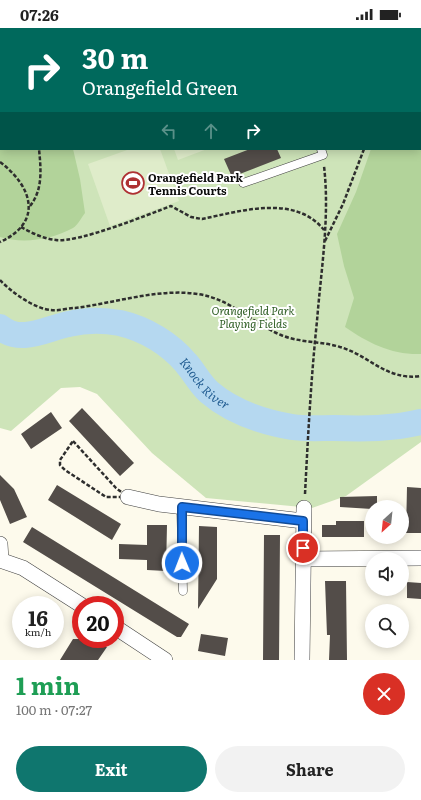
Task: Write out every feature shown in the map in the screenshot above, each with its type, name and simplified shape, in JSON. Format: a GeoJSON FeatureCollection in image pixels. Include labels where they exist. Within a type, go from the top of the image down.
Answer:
{"type":"FeatureCollection","features":[{"type":"Feature","properties":{"kind":"street"},"geometry":{"type":"LineString","coordinates":[[128,497],[182,507],[303,515],[302,660]]}},
{"type":"Feature","properties":{"kind":"street"},"geometry":{"type":"LineString","coordinates":[[0,544],[1,560],[23,568],[72,599]]}},
{"type":"Feature","properties":{"kind":"street"},"geometry":{"type":"LineString","coordinates":[[303,559],[421,558]]}},
{"type":"Feature","properties":{"kind":"street"},"geometry":{"type":"LineString","coordinates":[[124,633],[165,660]]}},
{"type":"Feature","properties":{"kind":"lane"},"geometry":{"type":"LineString","coordinates":[[243,183],[322,152]]}},
{"type":"Feature","properties":{"kind":"lane"},"geometry":{"type":"LineString","coordinates":[[182,507],[183,591]]}},
{"type":"Feature","properties":{"kind":"path"},"geometry":{"type":"LineString","coordinates":[[0,242],[22,227],[28,219],[30,206],[39,192],[39,150]]}},
{"type":"Feature","properties":{"kind":"path"},"geometry":{"type":"LineString","coordinates":[[324,243],[344,204],[364,150]]}},
{"type":"Feature","properties":{"kind":"path"},"geometry":{"type":"LineString","coordinates":[[303,515],[314,344],[324,243],[326,188],[322,152]]}},
{"type":"Feature","properties":{"kind":"path"},"geometry":{"type":"LineString","coordinates":[[0,162],[9,169],[24,187],[30,206]]}},
{"type":"Feature","properties":{"kind":"path"},"geometry":{"type":"LineString","coordinates":[[22,227],[31,233],[57,240],[78,238],[171,206],[191,217],[202,218],[282,208],[295,210],[307,215],[317,222],[324,231]]}},
{"type":"Feature","properties":{"kind":"path"},"geometry":{"type":"LineString","coordinates":[[0,280],[15,294],[31,303],[51,310],[94,306],[136,297],[182,292],[216,298],[282,335],[314,344],[342,347],[399,376],[421,376]]}},
{"type":"Feature","properties":{"kind":"path"},"geometry":{"type":"LineString","coordinates":[[73,441],[116,488],[128,497],[106,497],[65,470],[60,465],[60,460],[73,441]]}},
{"type":"Feature","properties":{"kind":"green space","name":"Orangefield Park Playing Fields"},"geometry":{"type":"Polygon","coordinates":[[[0,150],[421,150],[421,442],[346,496],[312,508],[206,498],[152,453],[97,394],[80,387],[61,388],[11,431],[0,428],[0,150]]]}},
{"type":"Feature","properties":{"kind":"green space"},"geometry":{"type":"Polygon","coordinates":[[[0,150],[73,150],[80,179],[85,213],[75,227],[56,235],[37,240],[18,240],[0,237],[0,150]]]}},
{"type":"Feature","properties":{"kind":"green space","name":"Orangefield Park Tennis Courts"},"geometry":{"type":"Polygon","coordinates":[[[127,150],[160,150],[179,201],[110,226],[88,164],[127,150]]]}},
{"type":"Feature","properties":{"kind":"green space"},"geometry":{"type":"Polygon","coordinates":[[[174,150],[204,150],[178,160],[174,150]]]}},
{"type":"Feature","properties":{"kind":"green space"},"geometry":{"type":"Polygon","coordinates":[[[371,150],[421,150],[421,354],[410,354],[381,347],[362,338],[345,327],[354,298],[344,266],[337,234],[356,192],[371,150]]]}},
{"type":"Feature","properties":{"kind":"building"},"geometry":{"type":"Polygon","coordinates":[[[247,150],[277,150],[281,158],[232,177],[224,159],[247,150]]]}},
{"type":"Feature","properties":{"kind":"building"},"geometry":{"type":"Polygon","coordinates":[[[82,408],[134,463],[120,476],[69,421],[82,408]]]}},
{"type":"Feature","properties":{"kind":"building"},"geometry":{"type":"Polygon","coordinates":[[[51,412],[62,428],[31,449],[21,434],[51,412]]]}},
{"type":"Feature","properties":{"kind":"building"},"geometry":{"type":"Polygon","coordinates":[[[0,475],[14,489],[27,517],[10,524],[0,500],[0,475]]]}},
{"type":"Feature","properties":{"kind":"building"},"geometry":{"type":"Polygon","coordinates":[[[57,485],[121,524],[112,540],[48,500],[57,485]]]}},
{"type":"Feature","properties":{"kind":"building"},"geometry":{"type":"Polygon","coordinates":[[[407,487],[421,488],[421,533],[409,533],[409,500],[407,500],[407,487]]]}},
{"type":"Feature","properties":{"kind":"building"},"geometry":{"type":"Polygon","coordinates":[[[377,496],[377,500],[365,500],[365,509],[340,507],[340,497],[377,496]]]}},
{"type":"Feature","properties":{"kind":"building"},"geometry":{"type":"Polygon","coordinates":[[[336,521],[364,521],[364,537],[322,537],[322,525],[336,525],[336,521]]]}},
{"type":"Feature","properties":{"kind":"building"},"geometry":{"type":"Polygon","coordinates":[[[147,525],[167,525],[166,571],[147,570],[147,560],[119,559],[119,544],[147,545],[147,525]]]}},
{"type":"Feature","properties":{"kind":"building"},"geometry":{"type":"Polygon","coordinates":[[[199,526],[217,527],[217,579],[198,609],[199,526]]]}},
{"type":"Feature","properties":{"kind":"building"},"geometry":{"type":"Polygon","coordinates":[[[32,527],[189,624],[181,637],[177,637],[124,604],[124,596],[111,596],[23,542],[32,527]]]}},
{"type":"Feature","properties":{"kind":"building"},"geometry":{"type":"Polygon","coordinates":[[[264,535],[280,535],[279,660],[263,660],[264,535]]]}},
{"type":"Feature","properties":{"kind":"building"},"geometry":{"type":"Polygon","coordinates":[[[325,581],[346,581],[347,660],[329,660],[330,635],[327,635],[325,581]]]}},
{"type":"Feature","properties":{"kind":"building"},"geometry":{"type":"Polygon","coordinates":[[[409,582],[421,583],[421,599],[407,598],[407,596],[409,596],[409,582]]]}},
{"type":"Feature","properties":{"kind":"building"},"geometry":{"type":"Polygon","coordinates":[[[201,634],[228,638],[225,656],[198,651],[201,634]]]}},
{"type":"Feature","properties":{"kind":"building"},"geometry":{"type":"Polygon","coordinates":[[[72,641],[72,648],[106,648],[98,660],[60,660],[72,641]]]}},
{"type":"Feature","properties":{"kind":"waterway","name":"Knock River"},"geometry":{"type":"LineString","coordinates":[[0,327],[17,335],[34,334],[69,324],[88,321],[108,321],[139,329],[157,338],[180,356],[206,389],[218,399],[248,415],[281,425],[302,428],[367,428],[399,426],[421,422]]}},
{"type":"Feature","properties":{"kind":"place","name":"Orangefield Park Tennis Courts"},"geometry":{"type":"Point","coordinates":[133,183]}},
{"type":"Feature","properties":{"kind":"route"},"geometry":{"type":"LineString","coordinates":[[182,563],[182,507],[303,521],[303,548]]}}]}
